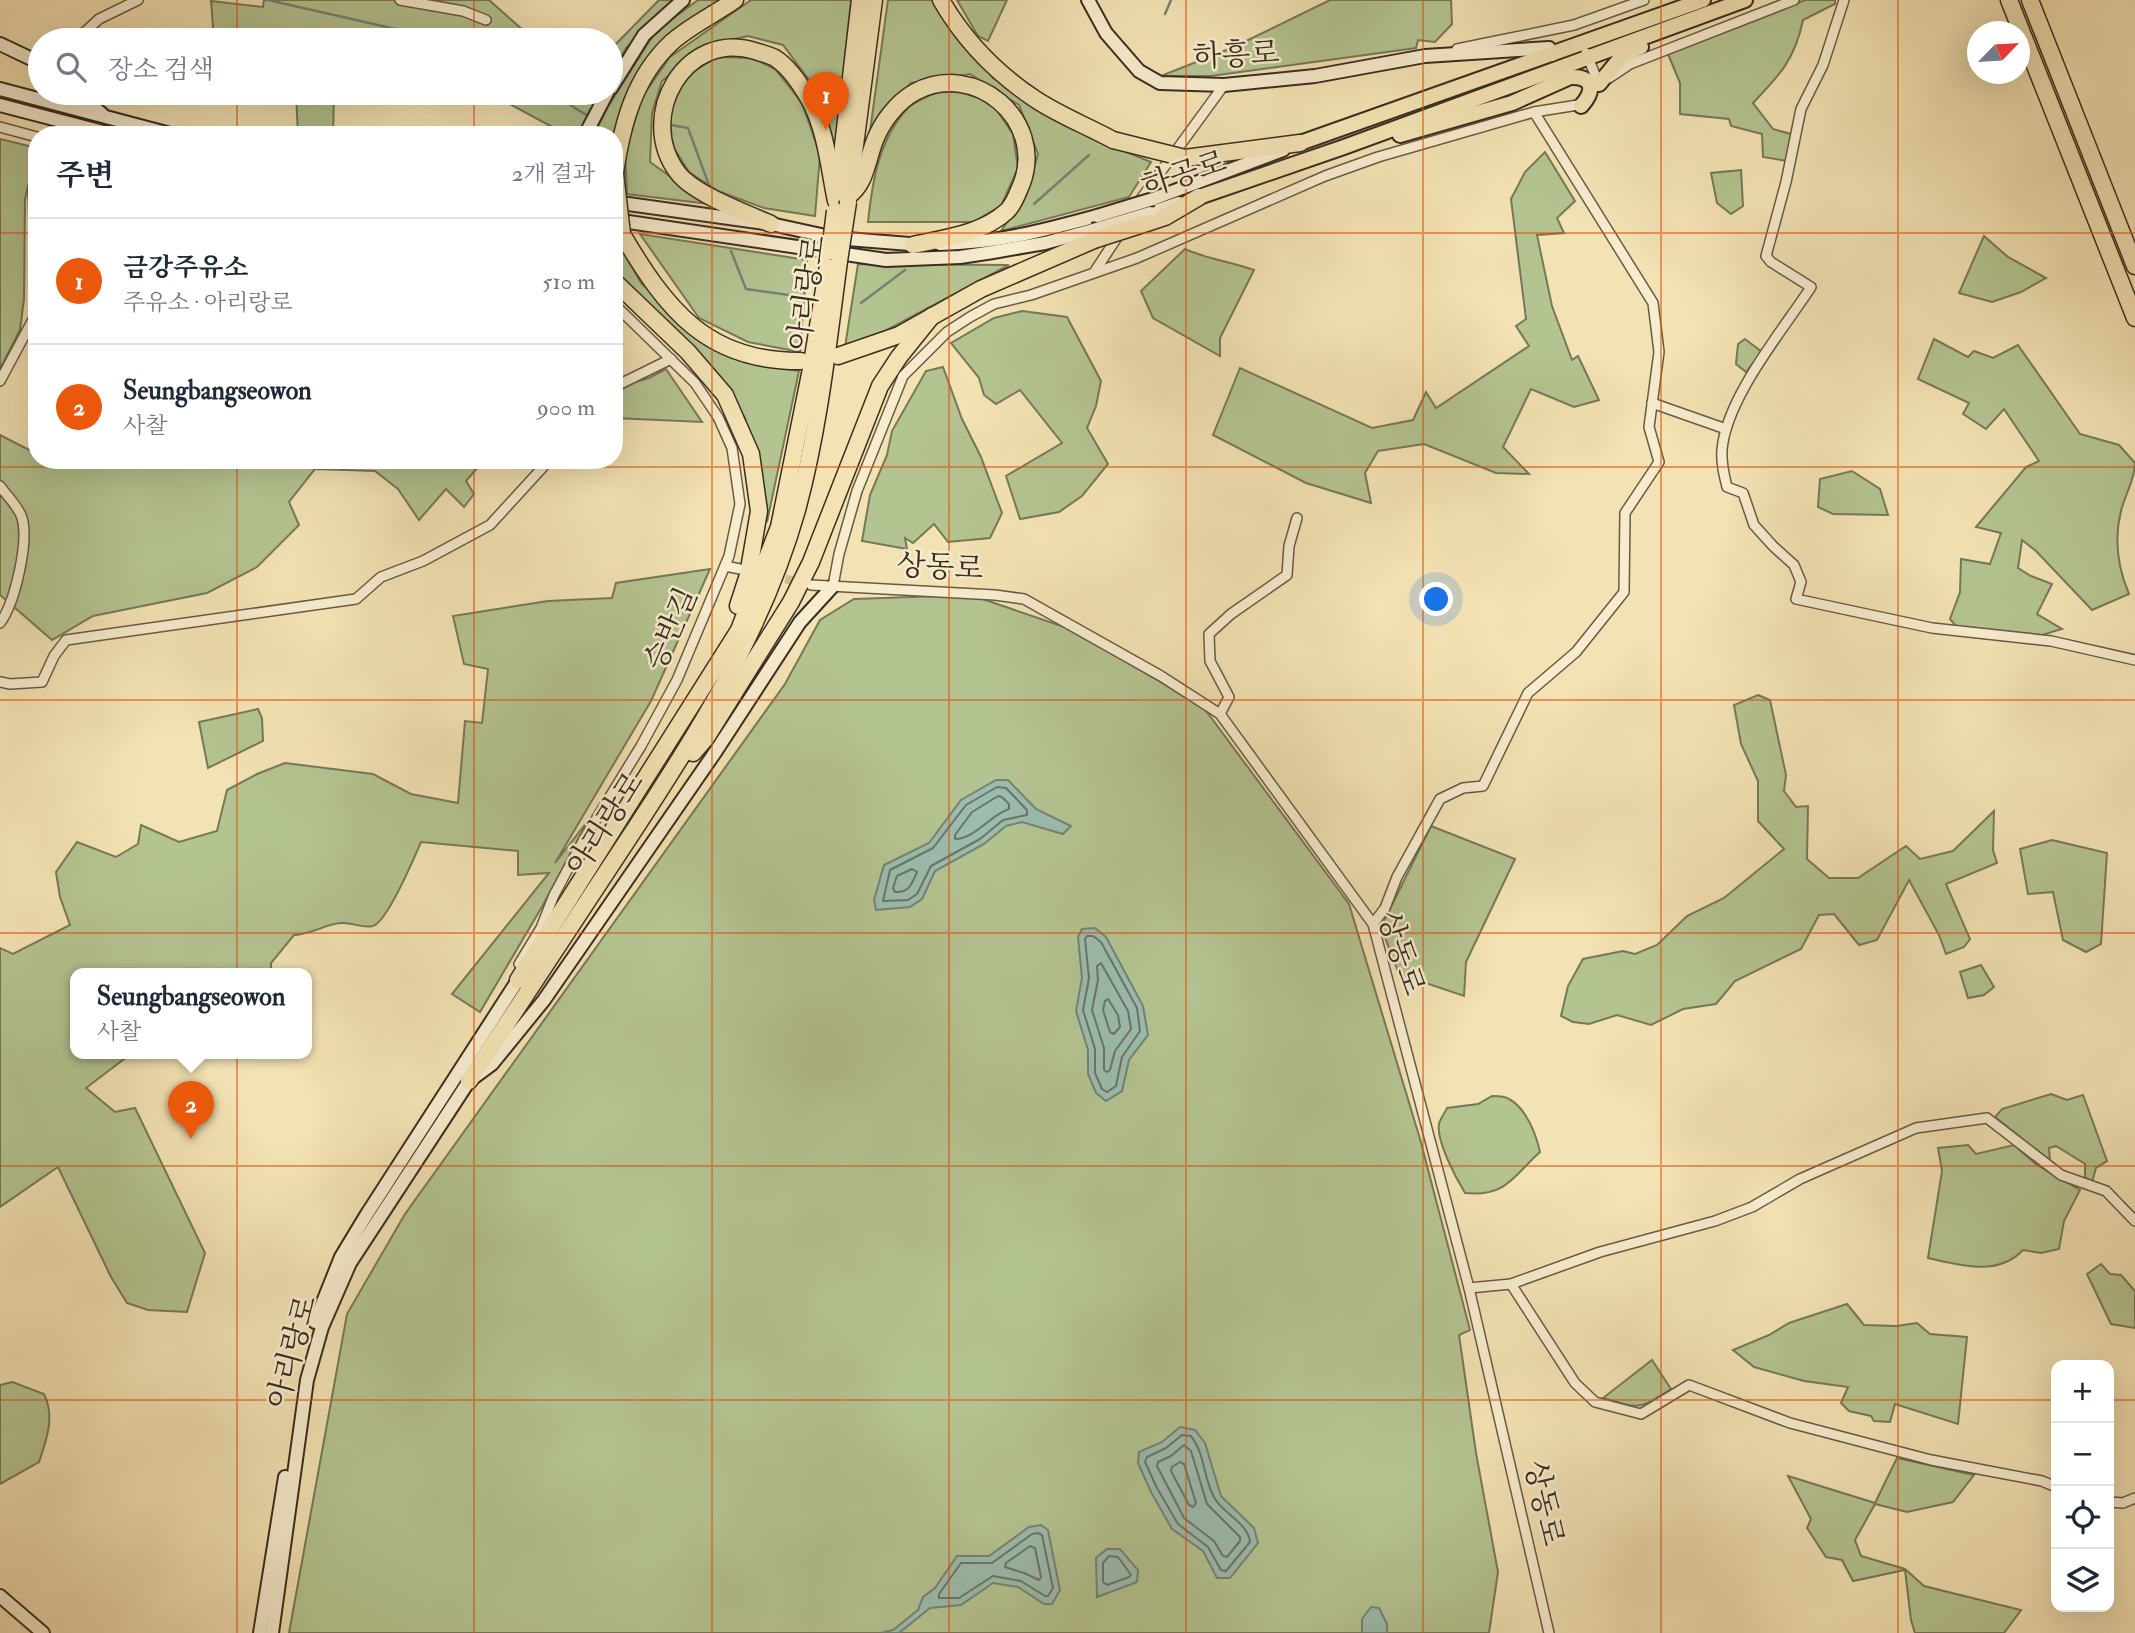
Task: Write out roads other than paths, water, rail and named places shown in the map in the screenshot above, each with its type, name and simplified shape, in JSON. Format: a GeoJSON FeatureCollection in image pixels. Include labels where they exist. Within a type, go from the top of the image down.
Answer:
{"type":"FeatureCollection","features":[{"type":"Feature","properties":{"kind":"highway"},"geometry":{"type":"LineString","coordinates":[[623,126],[642,81],[672,43],[735,0]]}},
{"type":"Feature","properties":{"kind":"highway","name":"아리랑로"},"geometry":{"type":"LineString","coordinates":[[842,203],[860,0]]}},
{"type":"Feature","properties":{"kind":"highway","name":"아리랑로"},"geometry":{"type":"LineString","coordinates":[[469,1081],[672,772],[740,656],[771,585],[796,511],[812,445],[825,368],[834,260],[874,0]]}},
{"type":"Feature","properties":{"kind":"highway"},"geometry":{"type":"LineString","coordinates":[[942,0],[956,26],[979,54],[1035,99],[1113,140],[1185,158],[1300,144]]}},
{"type":"Feature","properties":{"kind":"highway"},"geometry":{"type":"LineString","coordinates":[[2009,0],[2135,318]]}},
{"type":"Feature","properties":{"kind":"highway"},"geometry":{"type":"LineString","coordinates":[[2031,0],[2135,266]]}},
{"type":"Feature","properties":{"kind":"highway"},"geometry":{"type":"LineString","coordinates":[[771,224],[709,196],[680,175],[664,150],[661,116],[668,92],[686,67],[711,51],[743,47],[775,57],[797,81],[819,120],[842,203],[859,189],[876,137],[893,110],[913,93],[932,85],[954,83],[974,86],[992,95],[1013,116],[1026,143],[1027,169],[1009,209],[991,223],[969,233],[913,245]]}},
{"type":"Feature","properties":{"kind":"highway"},"geometry":{"type":"LineString","coordinates":[[838,356],[899,335],[981,289],[1094,235],[1148,218],[1165,217],[1199,197]]}},
{"type":"Feature","properties":{"kind":"highway"},"geometry":{"type":"LineString","coordinates":[[623,235],[648,277],[697,331],[732,351],[773,361],[801,361]]}},
{"type":"Feature","properties":{"kind":"highway","name":"아리랑로"},"geometry":{"type":"LineString","coordinates":[[518,980],[739,630],[779,527],[834,260]]}},
{"type":"Feature","properties":{"kind":"highway"},"geometry":{"type":"LineString","coordinates":[[623,290],[688,352],[724,395],[751,454],[759,512],[748,575],[730,631],[726,653]]}},
{"type":"Feature","properties":{"kind":"highway"},"geometry":{"type":"LineString","coordinates":[[672,772],[687,761],[706,738],[791,602],[835,505],[880,386],[932,316]]}},
{"type":"Feature","properties":{"kind":"main road","name":"하공로"},"geometry":{"type":"LineString","coordinates":[[1199,197],[1307,160],[1585,51],[1703,0]]}},
{"type":"Feature","properties":{"kind":"main road","name":"하공로"},"geometry":{"type":"LineString","coordinates":[[1300,144],[1552,55],[1585,51],[1745,0]]}},
{"type":"Feature","properties":{"kind":"main road"},"geometry":{"type":"LineString","coordinates":[[1598,84],[1622,56],[1716,10]]}},
{"type":"Feature","properties":{"kind":"main road"},"geometry":{"type":"LineString","coordinates":[[1307,160],[1461,119],[1511,103],[1570,77],[1581,77],[1588,82],[1591,89],[1589,98],[1581,106]]}},
{"type":"Feature","properties":{"kind":"street"},"geometry":{"type":"LineString","coordinates":[[89,28],[99,19],[138,0]]}},
{"type":"Feature","properties":{"kind":"street"},"geometry":{"type":"LineString","coordinates":[[400,0],[463,11],[486,20]]}},
{"type":"Feature","properties":{"kind":"street"},"geometry":{"type":"LineString","coordinates":[[623,69],[644,35],[684,0]]}},
{"type":"Feature","properties":{"kind":"street","name":"하흥로"},"geometry":{"type":"LineString","coordinates":[[1088,0],[1106,33],[1144,74],[1160,83],[1224,85],[1315,76],[1425,56],[1549,48],[1552,55]]}},
{"type":"Feature","properties":{"kind":"street"},"geometry":{"type":"LineString","coordinates":[[1425,56],[1574,25],[1644,0]]}},
{"type":"Feature","properties":{"kind":"street"},"geometry":{"type":"LineString","coordinates":[[1598,84],[1630,64],[1794,0]]}},
{"type":"Feature","properties":{"kind":"street"},"geometry":{"type":"LineString","coordinates":[[1844,0],[1823,65],[1801,109],[1786,183],[1766,256],[1771,262],[1811,287],[1744,388],[1726,429],[1722,460],[1727,487],[1743,493],[1754,525],[1794,565],[1801,582],[1796,599],[1932,628],[2052,641],[2135,660]]}},
{"type":"Feature","properties":{"kind":"street"},"geometry":{"type":"LineString","coordinates":[[0,44],[28,57]]}},
{"type":"Feature","properties":{"kind":"street"},"geometry":{"type":"LineString","coordinates":[[469,1081],[492,1064],[544,1000],[716,751],[800,622],[833,586],[857,491],[903,376],[947,332],[994,304],[1031,295],[1137,258],[1357,164],[1534,112],[1581,106],[1594,98],[1598,84],[1585,51]]}},
{"type":"Feature","properties":{"kind":"street"},"geometry":{"type":"LineString","coordinates":[[1094,272],[1147,188],[1184,143],[1224,85]]}},
{"type":"Feature","properties":{"kind":"street"},"geometry":{"type":"LineString","coordinates":[[0,89],[28,96]]}},
{"type":"Feature","properties":{"kind":"street"},"geometry":{"type":"LineString","coordinates":[[0,105],[80,126]]}},
{"type":"Feature","properties":{"kind":"street"},"geometry":{"type":"LineString","coordinates":[[60,105],[140,126]]}},
{"type":"Feature","properties":{"kind":"street"},"geometry":{"type":"LineString","coordinates":[[91,105],[105,117]]}},
{"type":"Feature","properties":{"kind":"street"},"geometry":{"type":"LineString","coordinates":[[590,126],[601,105]]}},
{"type":"Feature","properties":{"kind":"street"},"geometry":{"type":"LineString","coordinates":[[1373,924],[1385,908],[1403,866],[1440,799],[1463,788],[1483,786],[1528,693],[1576,652],[1624,592],[1625,513],[1659,462],[1649,427],[1658,352],[1653,303],[1534,112]]}},
{"type":"Feature","properties":{"kind":"street"},"geometry":{"type":"LineString","coordinates":[[0,127],[28,135]]}},
{"type":"Feature","properties":{"kind":"street","name":"하공로"},"geometry":{"type":"LineString","coordinates":[[623,203],[771,224],[835,238],[913,245],[980,243],[1039,232],[1153,199],[1300,144]]}},
{"type":"Feature","properties":{"kind":"street"},"geometry":{"type":"LineString","coordinates":[[623,228],[886,260],[960,257],[1094,235]]}},
{"type":"Feature","properties":{"kind":"street","name":"승반길"},"geometry":{"type":"LineString","coordinates":[[518,980],[513,973],[541,928],[566,873],[677,680],[725,566],[740,504],[732,448],[718,417],[695,383],[623,312]]}},
{"type":"Feature","properties":{"kind":"street"},"geometry":{"type":"LineString","coordinates":[[0,381],[28,329]]}},
{"type":"Feature","properties":{"kind":"street"},"geometry":{"type":"LineString","coordinates":[[623,383],[671,359]]}},
{"type":"Feature","properties":{"kind":"street"},"geometry":{"type":"LineString","coordinates":[[1652,403],[1726,429]]}},
{"type":"Feature","properties":{"kind":"street"},"geometry":{"type":"LineString","coordinates":[[0,682],[42,682],[54,656],[66,640],[356,599],[381,576],[423,561],[490,524],[541,469]]}},
{"type":"Feature","properties":{"kind":"street"},"geometry":{"type":"LineString","coordinates":[[0,486],[22,517],[24,557],[7,613],[0,622]]}},
{"type":"Feature","properties":{"kind":"street"},"geometry":{"type":"LineString","coordinates":[[1220,714],[1228,697],[1210,661],[1209,634],[1231,614],[1287,575],[1289,546],[1297,518]]}},
{"type":"Feature","properties":{"kind":"street"},"geometry":{"type":"LineString","coordinates":[[725,566],[740,569]]}},
{"type":"Feature","properties":{"kind":"street","name":"상동로"},"geometry":{"type":"LineString","coordinates":[[811,585],[1024,599],[1161,676],[1220,714],[1373,924],[1469,1288],[1549,1633]]}},
{"type":"Feature","properties":{"kind":"street","name":"아리랑로"},"geometry":{"type":"LineString","coordinates":[[260,1633],[301,1377],[314,1325],[341,1258],[367,1214],[518,980]]}},
{"type":"Feature","properties":{"kind":"street","name":"아리랑로"},"geometry":{"type":"LineString","coordinates":[[272,1633],[307,1380],[322,1327],[350,1263],[469,1081]]}},
{"type":"Feature","properties":{"kind":"street"},"geometry":{"type":"LineString","coordinates":[[1469,1288],[1511,1284],[1600,1252],[1715,1221],[1752,1207],[1800,1179],[1916,1128],[1987,1118],[2061,1175],[2106,1191],[2135,1221]]}},
{"type":"Feature","properties":{"kind":"street"},"geometry":{"type":"LineString","coordinates":[[1511,1284],[1575,1383],[1595,1402],[1641,1414],[1689,1385],[1790,1423],[1931,1460],[2042,1481],[2054,1486]]}},
{"type":"Feature","properties":{"kind":"street"},"geometry":{"type":"LineString","coordinates":[[2114,1502],[2123,1503],[2135,1498]]}},
{"type":"Feature","properties":{"kind":"street"},"geometry":{"type":"LineString","coordinates":[[0,1596],[43,1633]]}},
{"type":"Feature","properties":{"kind":"water"},"geometry":{"type":"Polygon","coordinates":[[[996,780],[1008,780],[1036,809],[1071,826],[1063,834],[1022,822],[1006,826],[984,844],[935,871],[922,899],[910,907],[876,910],[874,900],[884,865],[929,843],[961,800],[996,780]]]}},
{"type":"Feature","properties":{"kind":"water"},"geometry":{"type":"Polygon","coordinates":[[[1095,928],[1106,937],[1143,1006],[1148,1035],[1129,1060],[1122,1091],[1106,1101],[1096,1093],[1088,1074],[1088,1050],[1076,1011],[1082,978],[1078,937],[1082,929],[1095,928]]]}},
{"type":"Feature","properties":{"kind":"water"},"geometry":{"type":"Polygon","coordinates":[[[1180,1427],[1195,1430],[1205,1443],[1221,1496],[1254,1528],[1258,1543],[1230,1578],[1217,1578],[1203,1551],[1172,1529],[1138,1463],[1139,1452],[1162,1442],[1180,1427]]]}},
{"type":"Feature","properties":{"kind":"water"},"geometry":{"type":"Polygon","coordinates":[[[1041,1525],[1048,1530],[1060,1590],[1052,1604],[1044,1604],[1018,1587],[993,1583],[961,1605],[930,1608],[899,1633],[881,1633],[893,1630],[918,1610],[923,1597],[935,1588],[957,1556],[989,1556],[1029,1527],[1041,1525]]]}},
{"type":"Feature","properties":{"kind":"water"},"geometry":{"type":"Polygon","coordinates":[[[1107,1549],[1120,1549],[1138,1570],[1137,1582],[1097,1597],[1096,1558],[1107,1549]]]}},
{"type":"Feature","properties":{"kind":"water"},"geometry":{"type":"Polygon","coordinates":[[[1371,1607],[1379,1608],[1387,1624],[1387,1633],[1362,1633],[1362,1619],[1371,1607]]]}},
{"type":"Feature","properties":{"kind":"waterway"},"geometry":{"type":"LineString","coordinates":[[268,0],[391,28]]}},
{"type":"Feature","properties":{"kind":"waterway"},"geometry":{"type":"LineString","coordinates":[[1165,14],[1171,0]]}},
{"type":"Feature","properties":{"kind":"waterway"},"geometry":{"type":"LineString","coordinates":[[570,105],[588,116]]}},
{"type":"Feature","properties":{"kind":"waterway"},"geometry":{"type":"LineString","coordinates":[[671,125],[688,128],[710,188]]}},
{"type":"Feature","properties":{"kind":"waterway"},"geometry":{"type":"LineString","coordinates":[[1034,204],[1089,155]]}},
{"type":"Feature","properties":{"kind":"waterway"},"geometry":{"type":"LineString","coordinates":[[731,251],[746,289],[803,297]]}},
{"type":"Feature","properties":{"kind":"waterway"},"geometry":{"type":"LineString","coordinates":[[861,303],[905,270]]}},
{"type":"Feature","properties":{"kind":"tunnel"},"geometry":{"type":"LineString","coordinates":[[772,576],[803,583]]}},
{"type":"Feature","properties":{"kind":"place","name":"금강주유소"},"geometry":{"type":"Point","coordinates":[826,130]}},
{"type":"Feature","properties":{"kind":"place","name":"Seungbangseowon"},"geometry":{"type":"Point","coordinates":[191,1139]}}]}
